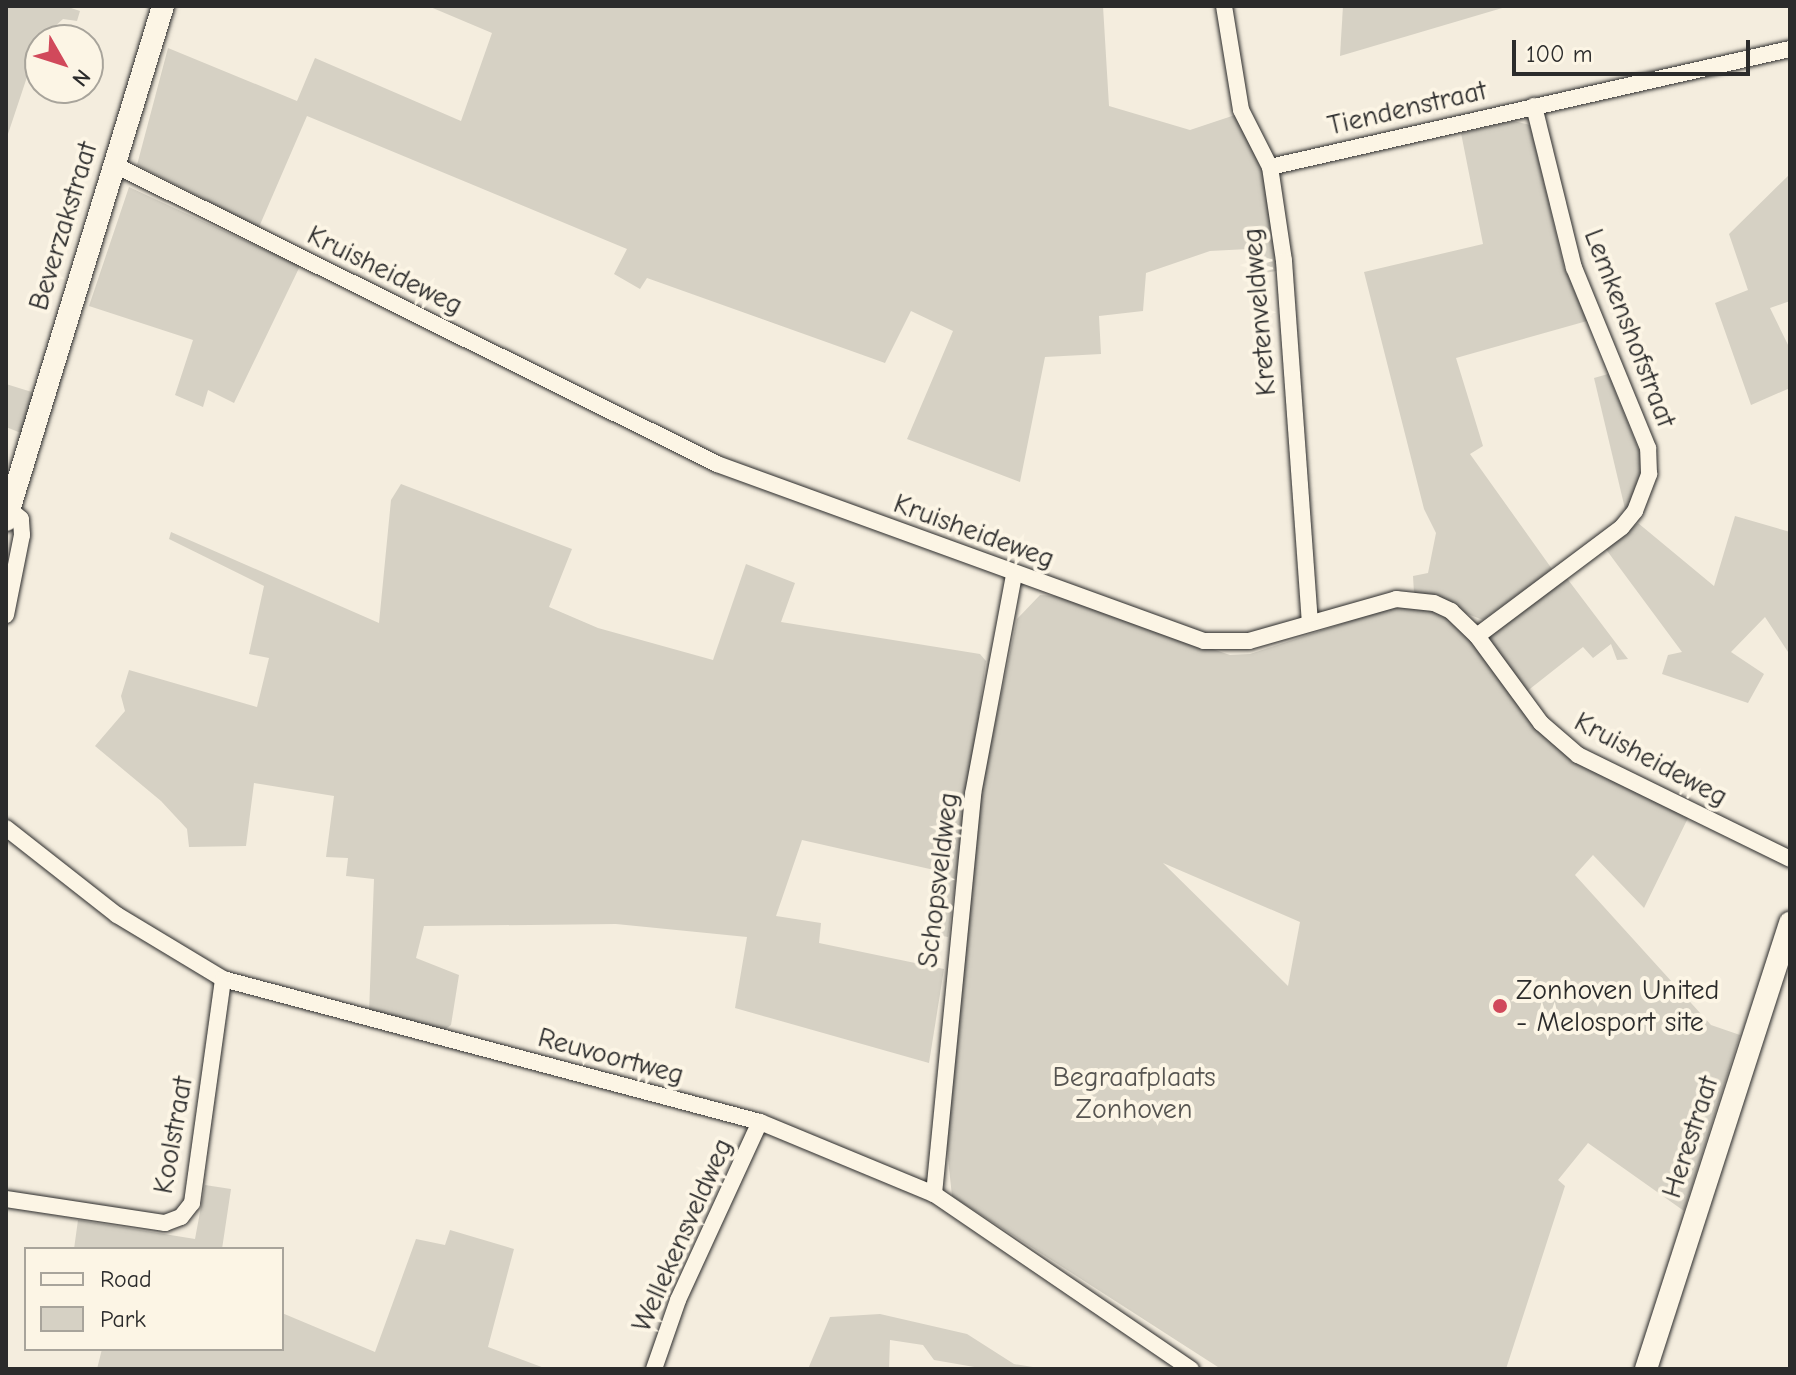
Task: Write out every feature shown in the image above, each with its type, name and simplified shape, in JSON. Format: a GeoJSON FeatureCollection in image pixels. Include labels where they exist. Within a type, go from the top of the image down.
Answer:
{"type":"FeatureCollection","features":[{"type":"Feature","properties":{"kind":"street","name":"Beverzakstraat"},"geometry":{"type":"LineString","coordinates":[[6,615],[22,535],[21,519],[8,514],[163,6]]}},
{"type":"Feature","properties":{"kind":"street","name":"Kretenveldweg"},"geometry":{"type":"LineString","coordinates":[[1224,6],[1241,110],[1270,167],[1284,261],[1310,622]]}},
{"type":"Feature","properties":{"kind":"street","name":"Tiendenstraat"},"geometry":{"type":"LineString","coordinates":[[1270,167],[1790,49]]}},
{"type":"Feature","properties":{"kind":"street","name":"Lemkenshofstraat"},"geometry":{"type":"LineString","coordinates":[[1477,636],[1622,527],[1635,511],[1649,474],[1648,448],[1574,268],[1534,106]]}},
{"type":"Feature","properties":{"kind":"street","name":"Kruisheideweg"},"geometry":{"type":"LineString","coordinates":[[113,164],[717,464],[1204,641],[1249,641],[1310,622],[1415,599],[1451,611],[1477,636],[1541,723],[1578,755],[1790,859]]}},
{"type":"Feature","properties":{"kind":"street","name":"Schopsveldweg"},"geometry":{"type":"LineString","coordinates":[[934,1194],[973,794],[1014,574]]}},
{"type":"Feature","properties":{"kind":"street","name":"Reuvoortweg"},"geometry":{"type":"LineString","coordinates":[[6,828],[117,915],[223,979],[760,1122],[934,1194],[1191,1369]]}},
{"type":"Feature","properties":{"kind":"street","name":"Herestraat"},"geometry":{"type":"LineString","coordinates":[[1646,1369],[1785,953],[1790,923]]}},
{"type":"Feature","properties":{"kind":"street","name":"Koolstraat"},"geometry":{"type":"LineString","coordinates":[[6,1199],[165,1223],[181,1217],[192,1203],[223,979]]}},
{"type":"Feature","properties":{"kind":"street","name":"Wellekensveldweg"},"geometry":{"type":"LineString","coordinates":[[654,1369],[678,1300],[760,1122]]}},
{"type":"Feature","properties":{"kind":"green space"},"geometry":{"type":"Polygon","coordinates":[[[6,6],[65,6],[80,11],[77,21],[63,19],[58,24],[24,24],[24,86],[6,140],[6,6]]]}},
{"type":"Feature","properties":{"kind":"green space"},"geometry":{"type":"Polygon","coordinates":[[[428,6],[1103,6],[1109,106],[1190,130],[1235,115],[1264,173],[1277,271],[1251,275],[1248,249],[1210,251],[1146,273],[1143,311],[1099,316],[1101,354],[1045,357],[1020,482],[907,439],[953,331],[911,311],[885,363],[647,278],[640,289],[614,274],[627,249],[307,116],[259,227],[137,165],[168,48],[297,101],[315,58],[461,121],[492,33],[428,6]]]}},
{"type":"Feature","properties":{"kind":"green space"},"geometry":{"type":"Polygon","coordinates":[[[1343,6],[1509,6],[1340,56],[1343,6]]]}},
{"type":"Feature","properties":{"kind":"green space"},"geometry":{"type":"Polygon","coordinates":[[[1514,121],[1530,125],[1564,267],[1587,321],[1456,358],[1483,446],[1470,454],[1552,569],[1483,620],[1414,593],[1413,576],[1428,573],[1436,533],[1424,509],[1364,272],[1483,244],[1461,133],[1514,121]]]}},
{"type":"Feature","properties":{"kind":"green space"},"geometry":{"type":"Polygon","coordinates":[[[1790,174],[1790,301],[1770,308],[1790,349],[1790,388],[1751,405],[1715,303],[1748,290],[1729,234],[1790,174]]]}},
{"type":"Feature","properties":{"kind":"green space"},"geometry":{"type":"Polygon","coordinates":[[[129,187],[300,266],[234,403],[208,390],[203,407],[175,395],[193,340],[89,306],[129,187]]]}},
{"type":"Feature","properties":{"kind":"green space"},"geometry":{"type":"Polygon","coordinates":[[[1608,374],[1644,463],[1626,513],[1594,378],[1608,374]]]}},
{"type":"Feature","properties":{"kind":"green space"},"geometry":{"type":"Polygon","coordinates":[[[6,384],[35,393],[21,433],[6,427],[6,384]]]}},
{"type":"Feature","properties":{"kind":"green space"},"geometry":{"type":"Polygon","coordinates":[[[401,484],[572,549],[549,607],[598,628],[713,660],[746,564],[795,583],[781,622],[980,654],[986,661],[948,937],[932,934],[943,872],[802,840],[776,916],[821,923],[819,943],[944,969],[929,1063],[735,1008],[747,937],[616,924],[424,926],[416,958],[459,975],[451,1025],[444,1030],[369,1013],[374,879],[346,876],[348,858],[326,857],[334,796],[254,783],[246,846],[189,847],[187,829],[161,801],[95,746],[125,711],[121,696],[129,670],[257,707],[269,658],[249,654],[264,586],[169,539],[171,532],[379,623],[391,500],[401,484]]]}},
{"type":"Feature","properties":{"kind":"green space"},"geometry":{"type":"Polygon","coordinates":[[[1735,516],[1790,532],[1790,655],[1765,617],[1731,652],[1764,674],[1748,703],[1662,674],[1668,655],[1682,652],[1605,548],[1638,523],[1714,586],[1735,516]]]}},
{"type":"Feature","properties":{"kind":"green space"},"geometry":{"type":"Polygon","coordinates":[[[1566,577],[1628,659],[1617,660],[1611,644],[1593,658],[1583,647],[1526,692],[1488,637],[1566,577]]]}},
{"type":"Feature","properties":{"kind":"green space","name":"Begraafplaats Zonhoven"},"geometry":{"type":"Polygon","coordinates":[[[1040,595],[1057,596],[1230,655],[1250,654],[1392,607],[1428,608],[1453,621],[1469,638],[1552,743],[1688,818],[1644,908],[1593,855],[1575,875],[1711,1025],[1740,1035],[1684,1211],[1588,1143],[1558,1180],[1565,1186],[1506,1369],[1221,1369],[952,1196],[946,1139],[981,791],[1017,619],[1040,595]],[[1163,863],[1288,986],[1300,922],[1163,863]]]}},
{"type":"Feature","properties":{"kind":"green space"},"geometry":{"type":"Polygon","coordinates":[[[205,1185],[231,1189],[222,1247],[74,1247],[78,1220],[195,1239],[205,1185]]]}},
{"type":"Feature","properties":{"kind":"green space"},"geometry":{"type":"Polygon","coordinates":[[[450,1230],[514,1249],[488,1347],[547,1369],[97,1369],[102,1351],[284,1351],[284,1314],[375,1352],[416,1239],[445,1245],[450,1230]]]}},
{"type":"Feature","properties":{"kind":"green space"},"geometry":{"type":"Polygon","coordinates":[[[880,1314],[967,1334],[1014,1364],[1045,1369],[986,1369],[934,1360],[923,1345],[890,1340],[889,1369],[808,1369],[830,1317],[880,1314]]]}},
{"type":"Feature","properties":{"kind":"place","name":"Zonhoven United - Melosport site"},"geometry":{"type":"Point","coordinates":[1500,1006]}}]}
